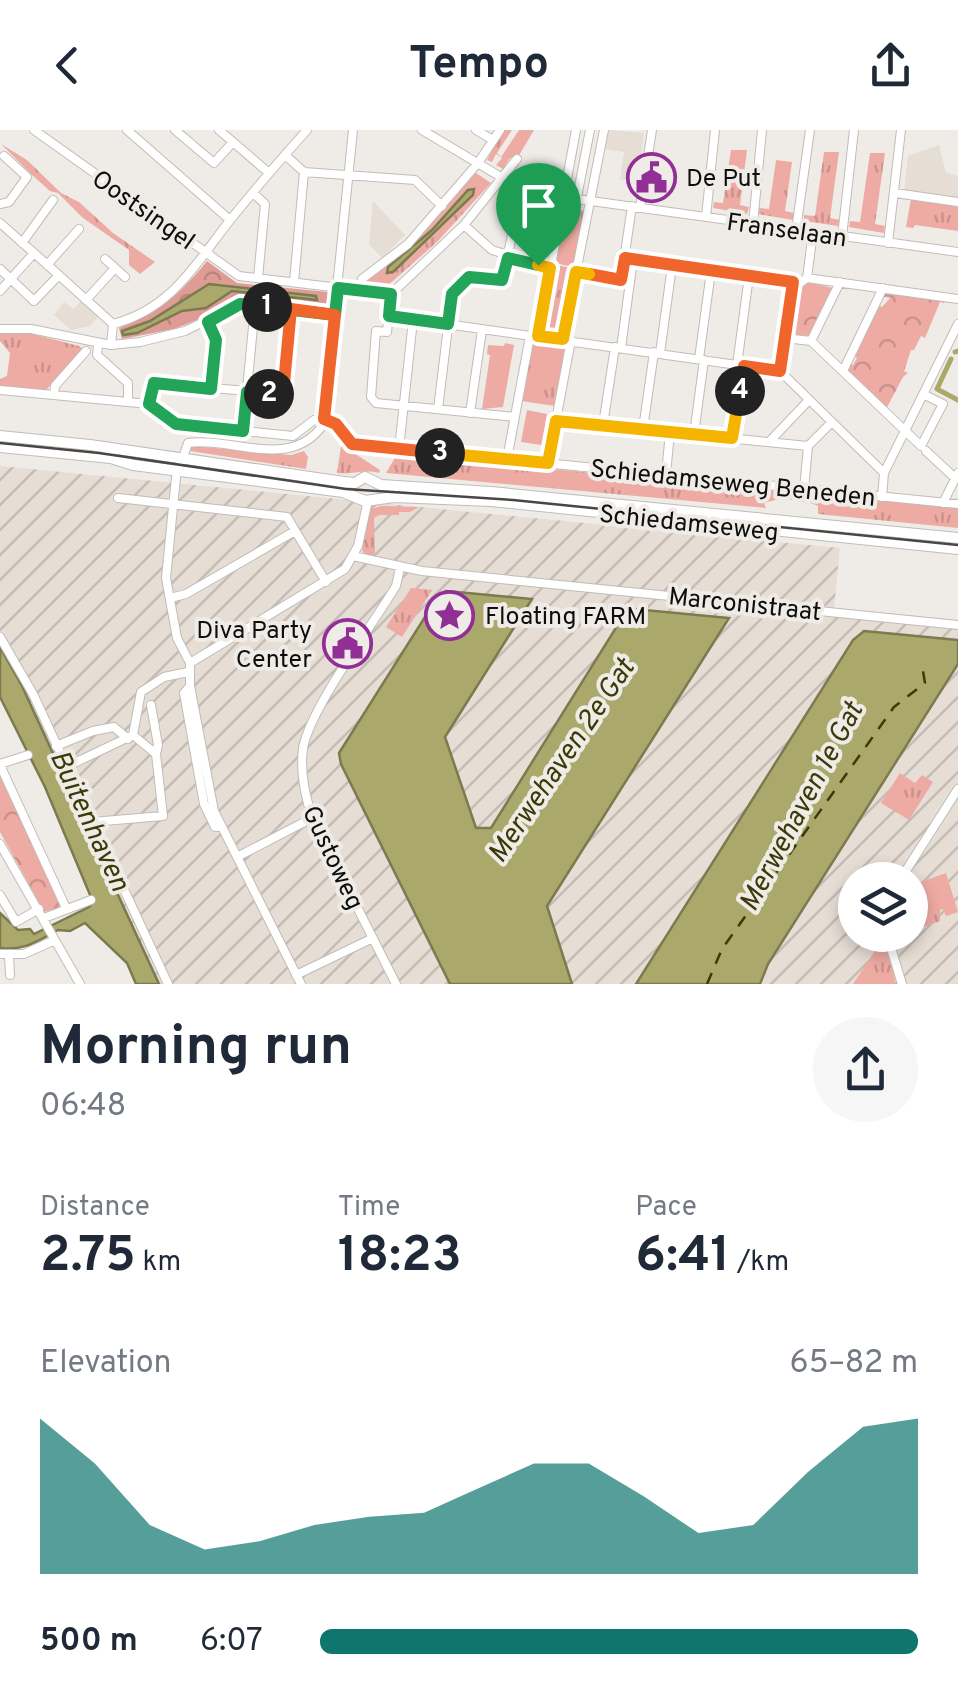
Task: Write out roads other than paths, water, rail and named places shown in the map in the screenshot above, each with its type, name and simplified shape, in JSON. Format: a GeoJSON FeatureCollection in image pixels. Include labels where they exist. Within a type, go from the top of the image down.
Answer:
{"type":"FeatureCollection","features":[{"type":"Feature","properties":{"kind":"main road"},"geometry":{"type":"LineString","coordinates":[[0,436],[181,458],[362,495]]}},
{"type":"Feature","properties":{"kind":"main road"},"geometry":{"type":"LineString","coordinates":[[0,447],[90,455],[177,472],[362,495],[421,492]]}},
{"type":"Feature","properties":{"kind":"main road"},"geometry":{"type":"LineString","coordinates":[[362,495],[365,478],[421,492]]}},
{"type":"Feature","properties":{"kind":"main road"},"geometry":{"type":"LineString","coordinates":[[362,495],[375,483]]}},
{"type":"Feature","properties":{"kind":"main road","name":"Schiedamseweg"},"geometry":{"type":"LineString","coordinates":[[421,492],[958,538]]}},
{"type":"Feature","properties":{"kind":"main road","name":"Schiedamseweg"},"geometry":{"type":"LineString","coordinates":[[421,492],[958,549]]}},
{"type":"Feature","properties":{"kind":"street","name":"Oostsingel"},"geometry":{"type":"LineString","coordinates":[[34,130],[239,276],[391,294]]}},
{"type":"Feature","properties":{"kind":"street"},"geometry":{"type":"LineString","coordinates":[[127,130],[230,220]]}},
{"type":"Feature","properties":{"kind":"street"},"geometry":{"type":"LineString","coordinates":[[175,130],[214,163],[233,142]]}},
{"type":"Feature","properties":{"kind":"street"},"geometry":{"type":"LineString","coordinates":[[219,130],[269,173]]}},
{"type":"Feature","properties":{"kind":"street"},"geometry":{"type":"LineString","coordinates":[[290,130],[300,138]]}},
{"type":"Feature","properties":{"kind":"street"},"geometry":{"type":"LineString","coordinates":[[113,324],[133,318],[172,294],[307,130]]}},
{"type":"Feature","properties":{"kind":"street"},"geometry":{"type":"LineString","coordinates":[[353,130],[320,430],[296,448],[192,442],[185,447],[172,505],[166,578],[176,638],[189,668],[210,801],[298,980],[373,938]]}},
{"type":"Feature","properties":{"kind":"street"},"geometry":{"type":"LineString","coordinates":[[422,130],[521,190],[502,280],[469,277],[452,294],[438,409]]}},
{"type":"Feature","properties":{"kind":"street"},"geometry":{"type":"LineString","coordinates":[[476,130],[493,140]]}},
{"type":"Feature","properties":{"kind":"street"},"geometry":{"type":"LineString","coordinates":[[360,291],[362,280],[408,244],[442,206],[478,164],[500,130]]}},
{"type":"Feature","properties":{"kind":"street"},"geometry":{"type":"LineString","coordinates":[[507,459],[576,130]]}},
{"type":"Feature","properties":{"kind":"street"},"geometry":{"type":"LineString","coordinates":[[548,463],[576,272],[582,172],[590,130]]}},
{"type":"Feature","properties":{"kind":"street"},"geometry":{"type":"LineString","coordinates":[[583,196],[604,130]]}},
{"type":"Feature","properties":{"kind":"street"},"geometry":{"type":"LineString","coordinates":[[706,217],[716,130]]}},
{"type":"Feature","properties":{"kind":"street"},"geometry":{"type":"LineString","coordinates":[[752,224],[762,130]]}},
{"type":"Feature","properties":{"kind":"street"},"geometry":{"type":"LineString","coordinates":[[796,230],[810,130]]}},
{"type":"Feature","properties":{"kind":"street"},"geometry":{"type":"LineString","coordinates":[[842,237],[854,130]]}},
{"type":"Feature","properties":{"kind":"street"},"geometry":{"type":"LineString","coordinates":[[888,244],[901,130]]}},
{"type":"Feature","properties":{"kind":"street"},"geometry":{"type":"LineString","coordinates":[[603,424],[618,348],[636,207],[652,132]]}},
{"type":"Feature","properties":{"kind":"street"},"geometry":{"type":"LineString","coordinates":[[285,155],[304,172],[415,180],[442,206]]}},
{"type":"Feature","properties":{"kind":"street"},"geometry":{"type":"LineString","coordinates":[[0,204],[8,202],[27,176],[4,156]]}},
{"type":"Feature","properties":{"kind":"street"},"geometry":{"type":"LineString","coordinates":[[514,418],[376,403],[371,397],[376,331],[387,332],[391,294],[464,224],[517,159]]}},
{"type":"Feature","properties":{"kind":"street"},"geometry":{"type":"LineString","coordinates":[[294,282],[304,172]]}},
{"type":"Feature","properties":{"kind":"street","name":"Franselaan"},"geometry":{"type":"LineString","coordinates":[[521,190],[958,252]]}},
{"type":"Feature","properties":{"kind":"street"},"geometry":{"type":"LineString","coordinates":[[895,192],[958,202]]}},
{"type":"Feature","properties":{"kind":"street"},"geometry":{"type":"LineString","coordinates":[[252,193],[265,204],[258,278]]}},
{"type":"Feature","properties":{"kind":"street"},"geometry":{"type":"LineString","coordinates":[[22,243],[53,200]]}},
{"type":"Feature","properties":{"kind":"street"},"geometry":{"type":"LineString","coordinates":[[0,223],[113,324]]}},
{"type":"Feature","properties":{"kind":"street"},"geometry":{"type":"LineString","coordinates":[[464,224],[492,250],[550,268]]}},
{"type":"Feature","properties":{"kind":"street"},"geometry":{"type":"LineString","coordinates":[[47,265],[79,228]]}},
{"type":"Feature","properties":{"kind":"street"},"geometry":{"type":"LineString","coordinates":[[807,278],[813,232]]}},
{"type":"Feature","properties":{"kind":"street"},"geometry":{"type":"LineString","coordinates":[[0,291],[34,253]]}},
{"type":"Feature","properties":{"kind":"street"},"geometry":{"type":"LineString","coordinates":[[105,259],[124,276]]}},
{"type":"Feature","properties":{"kind":"street"},"geometry":{"type":"LineString","coordinates":[[629,259],[800,283],[807,278],[958,299]]}},
{"type":"Feature","properties":{"kind":"street"},"geometry":{"type":"LineString","coordinates":[[643,429],[672,266]]}},
{"type":"Feature","properties":{"kind":"street"},"geometry":{"type":"LineString","coordinates":[[86,300],[115,268]]}},
{"type":"Feature","properties":{"kind":"street"},"geometry":{"type":"LineString","coordinates":[[0,269],[34,301],[60,276]]}},
{"type":"Feature","properties":{"kind":"street"},"geometry":{"type":"LineString","coordinates":[[694,434],[711,271]]}},
{"type":"Feature","properties":{"kind":"street"},"geometry":{"type":"LineString","coordinates":[[576,272],[626,280]]}},
{"type":"Feature","properties":{"kind":"street"},"geometry":{"type":"LineString","coordinates":[[732,438],[750,276]]}},
{"type":"Feature","properties":{"kind":"street"},"geometry":{"type":"LineString","coordinates":[[780,371],[793,282]]}},
{"type":"Feature","properties":{"kind":"street"},"geometry":{"type":"LineString","coordinates":[[812,341],[840,282]]}},
{"type":"Feature","properties":{"kind":"street"},"geometry":{"type":"LineString","coordinates":[[843,371],[884,288]]}},
{"type":"Feature","properties":{"kind":"street"},"geometry":{"type":"LineString","coordinates":[[0,328],[30,328],[111,345],[162,338],[208,322],[240,304],[335,315]]}},
{"type":"Feature","properties":{"kind":"street"},"geometry":{"type":"LineString","coordinates":[[243,431],[255,306]]}},
{"type":"Feature","properties":{"kind":"street"},"geometry":{"type":"LineString","coordinates":[[149,404],[154,383],[282,394],[291,309]]}},
{"type":"Feature","properties":{"kind":"street"},"geometry":{"type":"LineString","coordinates":[[389,316],[780,371],[884,473]]}},
{"type":"Feature","properties":{"kind":"street"},"geometry":{"type":"LineString","coordinates":[[399,449],[414,320]]}},
{"type":"Feature","properties":{"kind":"street"},"geometry":{"type":"LineString","coordinates":[[208,322],[216,340],[211,389]]}},
{"type":"Feature","properties":{"kind":"street"},"geometry":{"type":"LineString","coordinates":[[111,345],[113,324]]}},
{"type":"Feature","properties":{"kind":"street"},"geometry":{"type":"LineString","coordinates":[[882,497],[884,473],[955,339],[958,324]]}},
{"type":"Feature","properties":{"kind":"street"},"geometry":{"type":"LineString","coordinates":[[470,412],[482,330]]}},
{"type":"Feature","properties":{"kind":"street"},"geometry":{"type":"LineString","coordinates":[[784,338],[812,341],[905,432],[957,476],[943,503]]}},
{"type":"Feature","properties":{"kind":"street"},"geometry":{"type":"LineString","coordinates":[[98,344],[96,354],[128,383],[128,402]]}},
{"type":"Feature","properties":{"kind":"street"},"geometry":{"type":"LineString","coordinates":[[54,395],[54,386],[86,351]]}},
{"type":"Feature","properties":{"kind":"street"},"geometry":{"type":"LineString","coordinates":[[0,390],[149,404],[174,423],[293,436],[314,420]]}},
{"type":"Feature","properties":{"kind":"street"},"geometry":{"type":"LineString","coordinates":[[924,394],[942,404],[924,448]]}},
{"type":"Feature","properties":{"kind":"street"},"geometry":{"type":"LineString","coordinates":[[769,442],[809,400]]}},
{"type":"Feature","properties":{"kind":"street","name":"Schiedamseweg Beneden"},"geometry":{"type":"LineString","coordinates":[[324,419],[336,424],[352,444],[958,504]]}},
{"type":"Feature","properties":{"kind":"street"},"geometry":{"type":"LineString","coordinates":[[556,421],[808,446]]}},
{"type":"Feature","properties":{"kind":"street"},"geometry":{"type":"LineString","coordinates":[[804,488],[808,446],[832,422]]}},
{"type":"Feature","properties":{"kind":"street"},"geometry":{"type":"LineString","coordinates":[[666,474],[670,432]]}},
{"type":"Feature","properties":{"kind":"street"},"geometry":{"type":"LineString","coordinates":[[130,737],[141,692],[164,677],[189,668],[345,569],[353,556],[362,495]]}},
{"type":"Feature","properties":{"kind":"street"},"geometry":{"type":"LineString","coordinates":[[118,498],[287,517],[326,582]]}},
{"type":"Feature","properties":{"kind":"street"},"geometry":{"type":"LineString","coordinates":[[170,598],[186,594],[296,531]]}},
{"type":"Feature","properties":{"kind":"street","name":"Marconistraat"},"geometry":{"type":"LineString","coordinates":[[353,556],[400,568],[958,625]]}},
{"type":"Feature","properties":{"kind":"street","name":"Gustoweg"},"geometry":{"type":"LineString","coordinates":[[396,984],[312,818],[302,777],[306,735],[396,586],[400,568]]}},
{"type":"Feature","properties":{"kind":"street"},"geometry":{"type":"LineString","coordinates":[[0,637],[33,694],[168,984]]}},
{"type":"Feature","properties":{"kind":"street"},"geometry":{"type":"LineString","coordinates":[[92,822],[163,816],[152,705]]}},
{"type":"Feature","properties":{"kind":"street"},"geometry":{"type":"LineString","coordinates":[[56,746],[114,727],[156,754]]}},
{"type":"Feature","properties":{"kind":"street"},"geometry":{"type":"LineString","coordinates":[[66,768],[130,737]]}},
{"type":"Feature","properties":{"kind":"street"},"geometry":{"type":"LineString","coordinates":[[28,755],[0,764],[66,908]]}},
{"type":"Feature","properties":{"kind":"street"},"geometry":{"type":"LineString","coordinates":[[911,862],[958,789]]}},
{"type":"Feature","properties":{"kind":"street"},"geometry":{"type":"LineString","coordinates":[[236,856],[312,818]]}},
{"type":"Feature","properties":{"kind":"street"},"geometry":{"type":"LineString","coordinates":[[0,844],[80,984]]}},
{"type":"Feature","properties":{"kind":"street"},"geometry":{"type":"LineString","coordinates":[[0,895],[16,922],[38,908]]}},
{"type":"Feature","properties":{"kind":"street"},"geometry":{"type":"LineString","coordinates":[[44,918],[91,900]]}},
{"type":"Feature","properties":{"kind":"street"},"geometry":{"type":"LineString","coordinates":[[17,984],[4,955],[24,954],[55,940]]}},
{"type":"Feature","properties":{"kind":"street"},"geometry":{"type":"LineString","coordinates":[[892,952],[902,984]]}},
{"type":"Feature","properties":{"kind":"street"},"geometry":{"type":"LineString","coordinates":[[0,983],[10,975]]}},
{"type":"Feature","properties":{"kind":"water"},"geometry":{"type":"Polygon","coordinates":[[[474,189],[473,195],[393,272],[387,273],[388,267],[432,230],[468,190],[474,189]]]}},
{"type":"Feature","properties":{"kind":"water"},"geometry":{"type":"Polygon","coordinates":[[[209,284],[316,296],[317,300],[232,291],[206,308],[182,311],[137,333],[123,335],[122,331],[150,321],[209,284]]]}},
{"type":"Feature","properties":{"kind":"water","name":"Merwehaven 2e Gat"},"geometry":{"type":"Polygon","coordinates":[[[446,591],[532,599],[445,737],[476,828],[491,828],[622,618],[634,609],[729,618],[547,906],[572,984],[450,984],[341,764],[339,753],[430,609],[446,591]]]}},
{"type":"Feature","properties":{"kind":"water","name":"Merwehaven 1e Gat"},"geometry":{"type":"Polygon","coordinates":[[[864,631],[958,640],[958,664],[768,964],[760,984],[636,984],[853,640],[864,631]]]}},
{"type":"Feature","properties":{"kind":"water"},"geometry":{"type":"Polygon","coordinates":[[[0,647],[22,686],[159,984],[136,984],[127,963],[85,923],[70,931],[58,930],[24,947],[0,948],[0,913],[18,930],[30,929],[34,934],[93,902],[45,787],[0,697],[0,647]]]}},
{"type":"Feature","properties":{"kind":"waterway"},"geometry":{"type":"LineString","coordinates":[[951,359],[937,389],[958,400]]}},
{"type":"Feature","properties":{"kind":"tram line"},"geometry":{"type":"LineString","coordinates":[[0,443],[99,453],[346,489],[513,500],[958,545]]}},
{"type":"Feature","properties":{"kind":"place","name":"De Put"},"geometry":{"type":"Point","coordinates":[651,177]}},
{"type":"Feature","properties":{"kind":"place","name":"Floating FARM"},"geometry":{"type":"Point","coordinates":[450,615]}},
{"type":"Feature","properties":{"kind":"place","name":"Diva Party Center"},"geometry":{"type":"Point","coordinates":[347,643]}},
{"type":"Feature","properties":{"kind":"water label","name":"Buitenhaven"},"geometry":{"type":"Point","coordinates":[91,820]}}]}
